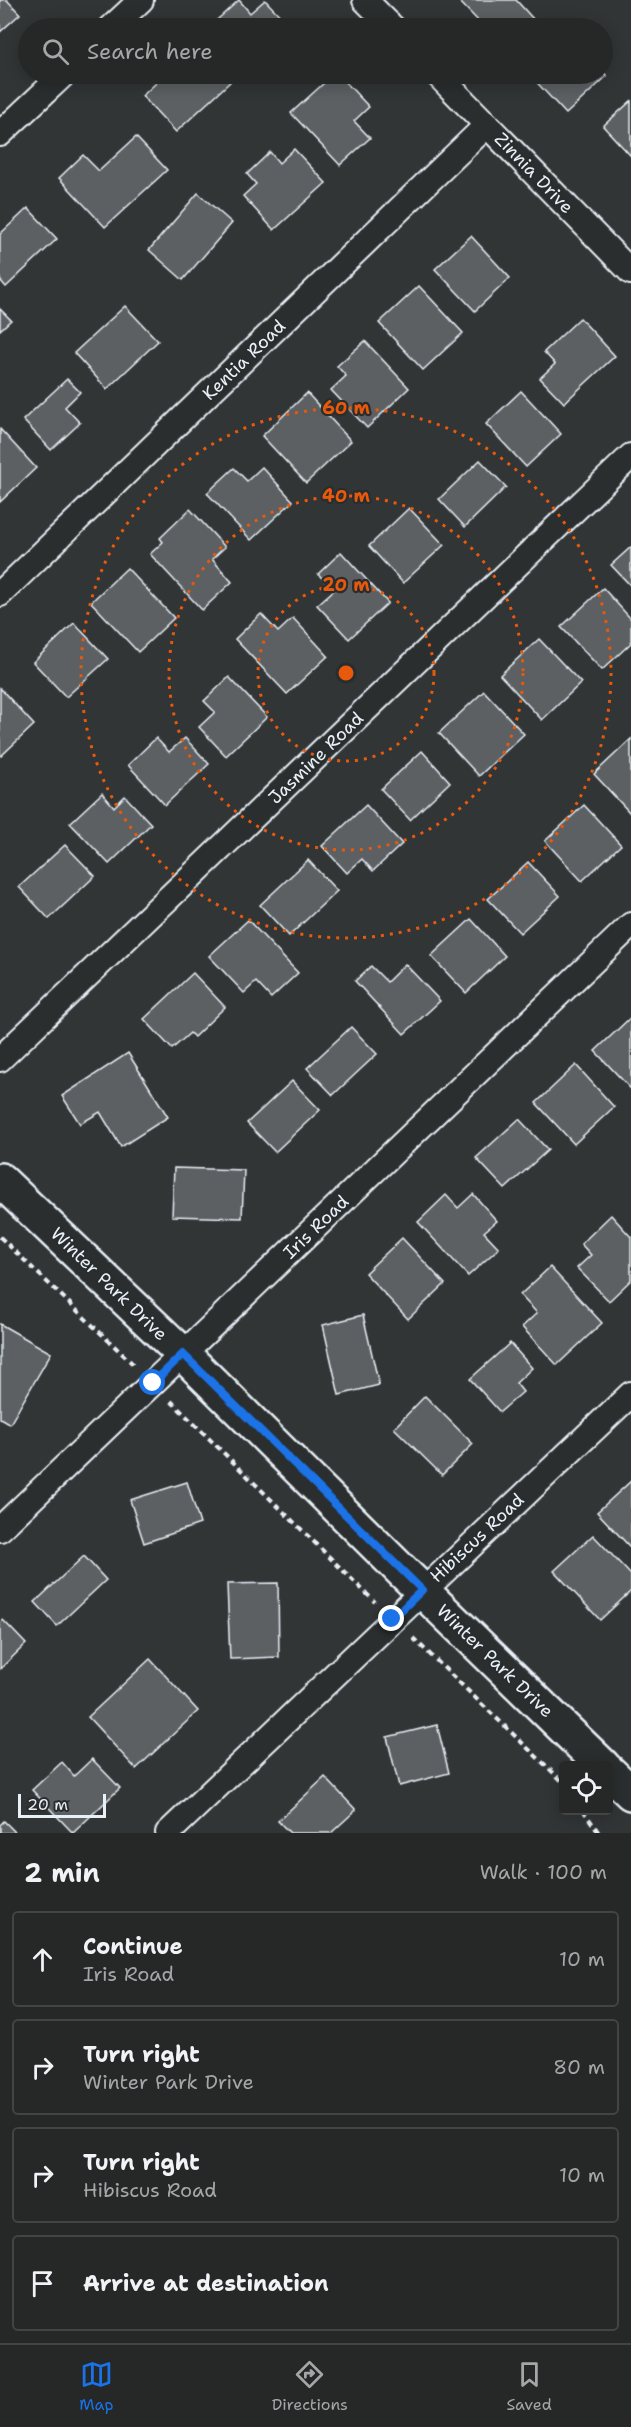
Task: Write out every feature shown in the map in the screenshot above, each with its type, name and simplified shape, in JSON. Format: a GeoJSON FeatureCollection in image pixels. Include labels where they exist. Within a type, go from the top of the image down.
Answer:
{"type":"FeatureCollection","features":[{"type":"Feature","properties":{"kind":"street"},"geometry":{"type":"LineString","coordinates":[[122,18],[141,0]]}},
{"type":"Feature","properties":{"kind":"street"},"geometry":{"type":"LineString","coordinates":[[365,0],[383,18]]}},
{"type":"Feature","properties":{"kind":"street"},"geometry":{"type":"LineString","coordinates":[[0,134],[53,84]]}},
{"type":"Feature","properties":{"kind":"street","name":"Zinnia Drive"},"geometry":{"type":"LineString","coordinates":[[446,84],[631,272]]}},
{"type":"Feature","properties":{"kind":"street","name":"Kentia Road"},"geometry":{"type":"LineString","coordinates":[[0,594],[487,125]]}},
{"type":"Feature","properties":{"kind":"street","name":"Jasmine Road"},"geometry":{"type":"LineString","coordinates":[[0,1059],[631,456]]}},
{"type":"Feature","properties":{"kind":"street","name":"Iris Road"},"geometry":{"type":"LineString","coordinates":[[0,1529],[631,925]]}},
{"type":"Feature","properties":{"kind":"street","name":"Winter Park Drive"},"geometry":{"type":"LineString","coordinates":[[0,1180],[183,1354],[598,1761]]}},
{"type":"Feature","properties":{"kind":"street","name":"Hibiscus Road"},"geometry":{"type":"LineString","coordinates":[[168,1833],[631,1394]]}},
{"type":"Feature","properties":{"kind":"street"},"geometry":{"type":"LineString","coordinates":[[613,1775],[631,1793]]}},
{"type":"Feature","properties":{"kind":"path"},"geometry":{"type":"LineString","coordinates":[[0,1237],[132,1364]]}},
{"type":"Feature","properties":{"kind":"path"},"geometry":{"type":"LineString","coordinates":[[167,1397],[375,1603]]}},
{"type":"Feature","properties":{"kind":"path"},"geometry":{"type":"LineString","coordinates":[[406,1632],[559,1778]]}},
{"type":"Feature","properties":{"kind":"path"},"geometry":{"type":"LineString","coordinates":[[586,1815],[599,1833]]}},
{"type":"Feature","properties":{"kind":"building"},"geometry":{"type":"Polygon","coordinates":[[[0,0],[7,0],[20,14],[0,32],[0,0]]]}},
{"type":"Feature","properties":{"kind":"building"},"geometry":{"type":"Polygon","coordinates":[[[239,0],[250,13],[265,0],[282,18],[219,18],[239,0]]]}},
{"type":"Feature","properties":{"kind":"building"},"geometry":{"type":"Polygon","coordinates":[[[458,0],[516,0],[532,18],[475,18],[458,0]]]}},
{"type":"Feature","properties":{"kind":"building"},"geometry":{"type":"Polygon","coordinates":[[[155,84],[228,84],[176,132],[142,96],[155,84]]]}},
{"type":"Feature","properties":{"kind":"building"},"geometry":{"type":"Polygon","coordinates":[[[323,84],[347,84],[369,107],[354,121],[370,138],[340,165],[291,113],[323,84]]]}},
{"type":"Feature","properties":{"kind":"building"},"geometry":{"type":"Polygon","coordinates":[[[538,84],[598,84],[566,114],[538,84]]]}},
{"type":"Feature","properties":{"kind":"building"},"geometry":{"type":"Polygon","coordinates":[[[631,101],[631,156],[603,126],[631,101]]]}},
{"type":"Feature","properties":{"kind":"building"},"geometry":{"type":"Polygon","coordinates":[[[136,137],[167,170],[105,227],[59,178],[83,155],[99,171],[136,137]]]}},
{"type":"Feature","properties":{"kind":"building"},"geometry":{"type":"Polygon","coordinates":[[[294,149],[326,183],[274,230],[243,196],[256,184],[247,174],[270,152],[279,163],[294,149]]]}},
{"type":"Feature","properties":{"kind":"building"},"geometry":{"type":"Polygon","coordinates":[[[198,193],[232,223],[183,280],[149,250],[198,193]]]}},
{"type":"Feature","properties":{"kind":"building"},"geometry":{"type":"Polygon","coordinates":[[[28,208],[57,239],[6,287],[0,280],[0,234],[28,208]]]}},
{"type":"Feature","properties":{"kind":"building"},"geometry":{"type":"Polygon","coordinates":[[[471,236],[510,278],[475,311],[435,269],[471,236]]]}},
{"type":"Feature","properties":{"kind":"building"},"geometry":{"type":"Polygon","coordinates":[[[419,286],[463,333],[423,370],[379,323],[419,286]]]}},
{"type":"Feature","properties":{"kind":"building"},"geometry":{"type":"Polygon","coordinates":[[[125,306],[158,341],[107,389],[74,353],[125,306]]]}},
{"type":"Feature","properties":{"kind":"building"},"geometry":{"type":"Polygon","coordinates":[[[0,309],[11,320],[0,330],[0,309]]]}},
{"type":"Feature","properties":{"kind":"building"},"geometry":{"type":"Polygon","coordinates":[[[580,318],[615,356],[564,403],[540,378],[555,364],[544,352],[580,318]]]}},
{"type":"Feature","properties":{"kind":"building"},"geometry":{"type":"Polygon","coordinates":[[[365,341],[409,388],[367,428],[331,390],[346,376],[337,366],[365,341]]]}},
{"type":"Feature","properties":{"kind":"building"},"geometry":{"type":"Polygon","coordinates":[[[67,379],[80,392],[65,407],[80,423],[51,450],[23,420],[67,379]]]}},
{"type":"Feature","properties":{"kind":"building"},"geometry":{"type":"Polygon","coordinates":[[[521,391],[561,434],[526,467],[486,424],[521,391]]]}},
{"type":"Feature","properties":{"kind":"building"},"geometry":{"type":"Polygon","coordinates":[[[307,393],[351,441],[306,483],[262,436],[307,393]]]}},
{"type":"Feature","properties":{"kind":"building"},"geometry":{"type":"Polygon","coordinates":[[[0,429],[36,468],[0,502],[0,429]]]}},
{"type":"Feature","properties":{"kind":"building"},"geometry":{"type":"Polygon","coordinates":[[[480,460],[506,487],[465,527],[439,499],[480,460]]]}},
{"type":"Feature","properties":{"kind":"building"},"geometry":{"type":"Polygon","coordinates":[[[262,467],[293,501],[251,540],[207,493],[234,468],[247,481],[262,467]]]}},
{"type":"Feature","properties":{"kind":"building"},"geometry":{"type":"Polygon","coordinates":[[[409,508],[444,545],[403,583],[369,546],[409,508]]]}},
{"type":"Feature","properties":{"kind":"building"},"geometry":{"type":"Polygon","coordinates":[[[190,509],[225,547],[212,559],[232,582],[202,610],[150,554],[163,542],[160,538],[190,509]]]}},
{"type":"Feature","properties":{"kind":"building"},"geometry":{"type":"Polygon","coordinates":[[[631,547],[631,586],[611,565],[631,547]]]}},
{"type":"Feature","properties":{"kind":"building"},"geometry":{"type":"Polygon","coordinates":[[[341,552],[388,603],[349,639],[317,605],[334,590],[318,574],[341,552]]]}},
{"type":"Feature","properties":{"kind":"building"},"geometry":{"type":"Polygon","coordinates":[[[127,568],[174,618],[138,652],[91,602],[127,568]]]}},
{"type":"Feature","properties":{"kind":"building"},"geometry":{"type":"Polygon","coordinates":[[[603,588],[631,619],[631,643],[602,670],[561,627],[603,588]]]}},
{"type":"Feature","properties":{"kind":"building"},"geometry":{"type":"Polygon","coordinates":[[[261,614],[278,632],[293,618],[328,656],[287,694],[235,639],[261,614]]]}},
{"type":"Feature","properties":{"kind":"building"},"geometry":{"type":"Polygon","coordinates":[[[74,623],[108,659],[66,697],[33,662],[74,623]]]}},
{"type":"Feature","properties":{"kind":"building"},"geometry":{"type":"Polygon","coordinates":[[[539,639],[581,683],[542,720],[500,675],[539,639]]]}},
{"type":"Feature","properties":{"kind":"building"},"geometry":{"type":"Polygon","coordinates":[[[229,677],[267,717],[226,756],[199,727],[215,712],[204,701],[229,677]]]}},
{"type":"Feature","properties":{"kind":"building"},"geometry":{"type":"Polygon","coordinates":[[[0,688],[34,725],[1,756],[0,754],[0,688]]]}},
{"type":"Feature","properties":{"kind":"building"},"geometry":{"type":"Polygon","coordinates":[[[484,691],[524,734],[479,776],[439,733],[484,691]]]}},
{"type":"Feature","properties":{"kind":"building"},"geometry":{"type":"Polygon","coordinates":[[[156,738],[169,752],[185,738],[209,764],[165,805],[128,765],[156,738]]]}},
{"type":"Feature","properties":{"kind":"building"},"geometry":{"type":"Polygon","coordinates":[[[631,739],[631,814],[594,774],[631,739]]]}},
{"type":"Feature","properties":{"kind":"building"},"geometry":{"type":"Polygon","coordinates":[[[422,751],[450,782],[410,820],[381,789],[422,751]]]}},
{"type":"Feature","properties":{"kind":"building"},"geometry":{"type":"Polygon","coordinates":[[[102,793],[114,807],[125,796],[151,824],[109,864],[70,823],[102,793]]]}},
{"type":"Feature","properties":{"kind":"building"},"geometry":{"type":"Polygon","coordinates":[[[366,805],[402,844],[373,871],[362,859],[347,873],[322,846],[366,805]]]}},
{"type":"Feature","properties":{"kind":"building"},"geometry":{"type":"Polygon","coordinates":[[[584,805],[621,845],[582,881],[545,841],[584,805]]]}},
{"type":"Feature","properties":{"kind":"building"},"geometry":{"type":"Polygon","coordinates":[[[65,845],[95,876],[49,919],[19,887],[65,845]]]}},
{"type":"Feature","properties":{"kind":"building"},"geometry":{"type":"Polygon","coordinates":[[[308,860],[337,891],[289,936],[260,905],[308,860]]]}},
{"type":"Feature","properties":{"kind":"building"},"geometry":{"type":"Polygon","coordinates":[[[528,862],[560,896],[520,933],[488,899],[528,862]]]}},
{"type":"Feature","properties":{"kind":"building"},"geometry":{"type":"Polygon","coordinates":[[[471,919],[505,956],[466,993],[431,956],[471,919]]]}},
{"type":"Feature","properties":{"kind":"building"},"geometry":{"type":"Polygon","coordinates":[[[248,920],[298,973],[271,998],[256,982],[244,993],[209,956],[248,920]]]}},
{"type":"Feature","properties":{"kind":"building"},"geometry":{"type":"Polygon","coordinates":[[[405,964],[440,1001],[404,1034],[355,981],[371,966],[387,982],[405,964]]]}},
{"type":"Feature","properties":{"kind":"building"},"geometry":{"type":"Polygon","coordinates":[[[193,973],[225,1007],[194,1037],[190,1033],[172,1049],[144,1019],[193,973]]]}},
{"type":"Feature","properties":{"kind":"building"},"geometry":{"type":"Polygon","coordinates":[[[631,1017],[631,1089],[595,1051],[631,1017]]]}},
{"type":"Feature","properties":{"kind":"building"},"geometry":{"type":"Polygon","coordinates":[[[351,1027],[377,1054],[333,1095],[307,1068],[351,1027]]]}},
{"type":"Feature","properties":{"kind":"building"},"geometry":{"type":"Polygon","coordinates":[[[128,1053],[168,1117],[121,1147],[100,1112],[80,1124],[62,1096],[128,1053]]]}},
{"type":"Feature","properties":{"kind":"building"},"geometry":{"type":"Polygon","coordinates":[[[576,1065],[614,1107],[574,1144],[536,1103],[576,1065]]]}},
{"type":"Feature","properties":{"kind":"building"},"geometry":{"type":"Polygon","coordinates":[[[292,1081],[320,1110],[275,1152],[247,1123],[292,1081]]]}},
{"type":"Feature","properties":{"kind":"building"},"geometry":{"type":"Polygon","coordinates":[[[519,1119],[548,1150],[505,1189],[476,1158],[519,1119]]]}},
{"type":"Feature","properties":{"kind":"building"},"geometry":{"type":"Polygon","coordinates":[[[174,1168],[244,1170],[242,1218],[172,1216],[174,1168]]]}},
{"type":"Feature","properties":{"kind":"building"},"geometry":{"type":"Polygon","coordinates":[[[473,1194],[497,1221],[484,1232],[499,1248],[468,1276],[418,1222],[446,1195],[458,1208],[473,1194]]]}},
{"type":"Feature","properties":{"kind":"building"},"geometry":{"type":"Polygon","coordinates":[[[611,1215],[631,1237],[631,1280],[609,1301],[577,1268],[591,1255],[581,1244],[611,1215]]]}},
{"type":"Feature","properties":{"kind":"building"},"geometry":{"type":"Polygon","coordinates":[[[402,1238],[445,1284],[408,1319],[365,1273],[402,1238]]]}},
{"type":"Feature","properties":{"kind":"building"},"geometry":{"type":"Polygon","coordinates":[[[550,1267],[602,1323],[557,1365],[522,1327],[537,1313],[520,1295],[550,1267]]]}},
{"type":"Feature","properties":{"kind":"building"},"geometry":{"type":"Polygon","coordinates":[[[363,1315],[379,1385],[339,1395],[323,1325],[363,1315]]]}},
{"type":"Feature","properties":{"kind":"building"},"geometry":{"type":"Polygon","coordinates":[[[0,1324],[51,1353],[10,1424],[0,1418],[0,1324]]]}},
{"type":"Feature","properties":{"kind":"building"},"geometry":{"type":"Polygon","coordinates":[[[510,1343],[532,1368],[516,1383],[523,1392],[500,1412],[470,1379],[510,1343]]]}},
{"type":"Feature","properties":{"kind":"building"},"geometry":{"type":"Polygon","coordinates":[[[425,1396],[473,1444],[442,1475],[394,1428],[425,1396]]]}},
{"type":"Feature","properties":{"kind":"building"},"geometry":{"type":"Polygon","coordinates":[[[631,1481],[631,1548],[597,1512],[631,1481]]]}},
{"type":"Feature","properties":{"kind":"building"},"geometry":{"type":"Polygon","coordinates":[[[187,1482],[200,1524],[144,1543],[130,1500],[187,1482]]]}},
{"type":"Feature","properties":{"kind":"building"},"geometry":{"type":"Polygon","coordinates":[[[593,1535],[631,1575],[631,1591],[600,1620],[554,1571],[593,1535]]]}},
{"type":"Feature","properties":{"kind":"building"},"geometry":{"type":"Polygon","coordinates":[[[84,1556],[106,1580],[57,1626],[35,1602],[84,1556]]]}},
{"type":"Feature","properties":{"kind":"building"},"geometry":{"type":"Polygon","coordinates":[[[278,1583],[279,1657],[230,1659],[227,1584],[278,1583]]]}},
{"type":"Feature","properties":{"kind":"building"},"geometry":{"type":"Polygon","coordinates":[[[3,1620],[26,1644],[0,1669],[0,1623],[3,1620]]]}},
{"type":"Feature","properties":{"kind":"building"},"geometry":{"type":"Polygon","coordinates":[[[150,1659],[198,1711],[136,1769],[88,1717],[150,1659]]]}},
{"type":"Feature","properties":{"kind":"building"},"geometry":{"type":"Polygon","coordinates":[[[437,1725],[449,1773],[399,1786],[387,1737],[437,1725]]]}},
{"type":"Feature","properties":{"kind":"building"},"geometry":{"type":"Polygon","coordinates":[[[92,1759],[120,1788],[73,1833],[32,1790],[62,1762],[74,1776],[92,1759]]]}},
{"type":"Feature","properties":{"kind":"building"},"geometry":{"type":"Polygon","coordinates":[[[325,1777],[356,1810],[331,1833],[290,1833],[278,1821],[325,1777]]]}},
{"type":"Feature","properties":{"kind":"building"},"geometry":{"type":"Polygon","coordinates":[[[4,1821],[16,1833],[0,1833],[0,1825],[4,1821]]]}},
{"type":"Feature","properties":{"kind":"route"},"geometry":{"type":"LineString","coordinates":[[153,1383],[183,1354],[422,1590],[392,1619]]}}]}
